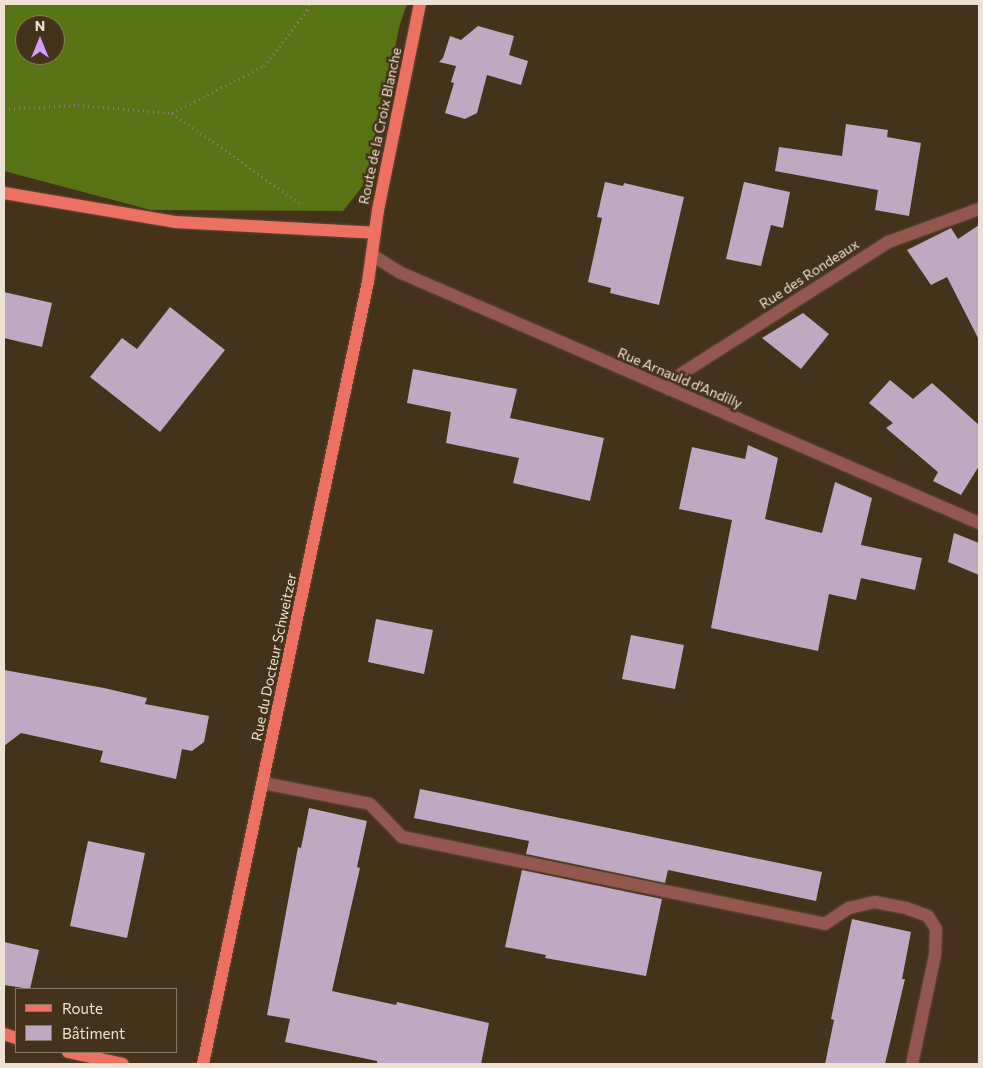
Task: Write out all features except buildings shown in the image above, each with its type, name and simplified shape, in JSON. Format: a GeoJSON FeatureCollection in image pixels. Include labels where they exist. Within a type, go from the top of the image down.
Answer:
{"type":"FeatureCollection","features":[{"type":"Feature","properties":{"kind":"main road","name":"Route de la Croix Blanche"},"geometry":{"type":"LineString","coordinates":[[372,256],[378,210],[420,4]]}},
{"type":"Feature","properties":{"kind":"main road"},"geometry":{"type":"LineString","coordinates":[[4,193],[175,222],[375,233]]}},
{"type":"Feature","properties":{"kind":"main road","name":"Rue du Docteur Schweitzer"},"geometry":{"type":"LineString","coordinates":[[203,1064],[372,256]]}},
{"type":"Feature","properties":{"kind":"main road"},"geometry":{"type":"LineString","coordinates":[[73,1053],[123,1064]]}},
{"type":"Feature","properties":{"kind":"street","name":"Rue des Rondeaux"},"geometry":{"type":"LineString","coordinates":[[668,389],[681,374],[888,242],[979,209]]}},
{"type":"Feature","properties":{"kind":"street","name":"Rue Arnauld d'Andilly"},"geometry":{"type":"LineString","coordinates":[[372,256],[399,272],[979,523]]}},
{"type":"Feature","properties":{"kind":"street"},"geometry":{"type":"LineString","coordinates":[[263,783],[370,804],[402,837],[825,924],[848,908],[875,902],[906,908],[928,916],[936,929],[935,955],[912,1064]]}},
{"type":"Feature","properties":{"kind":"path"},"geometry":{"type":"LineString","coordinates":[[172,113],[264,66],[307,10],[309,4]]}},
{"type":"Feature","properties":{"kind":"path"},"geometry":{"type":"LineString","coordinates":[[4,109],[78,105],[172,113],[308,208]]}},
{"type":"Feature","properties":{"kind":"green space"},"geometry":{"type":"Polygon","coordinates":[[[4,4],[407,4],[400,24],[365,183],[343,211],[151,210],[4,171],[4,4]]]}}]}
